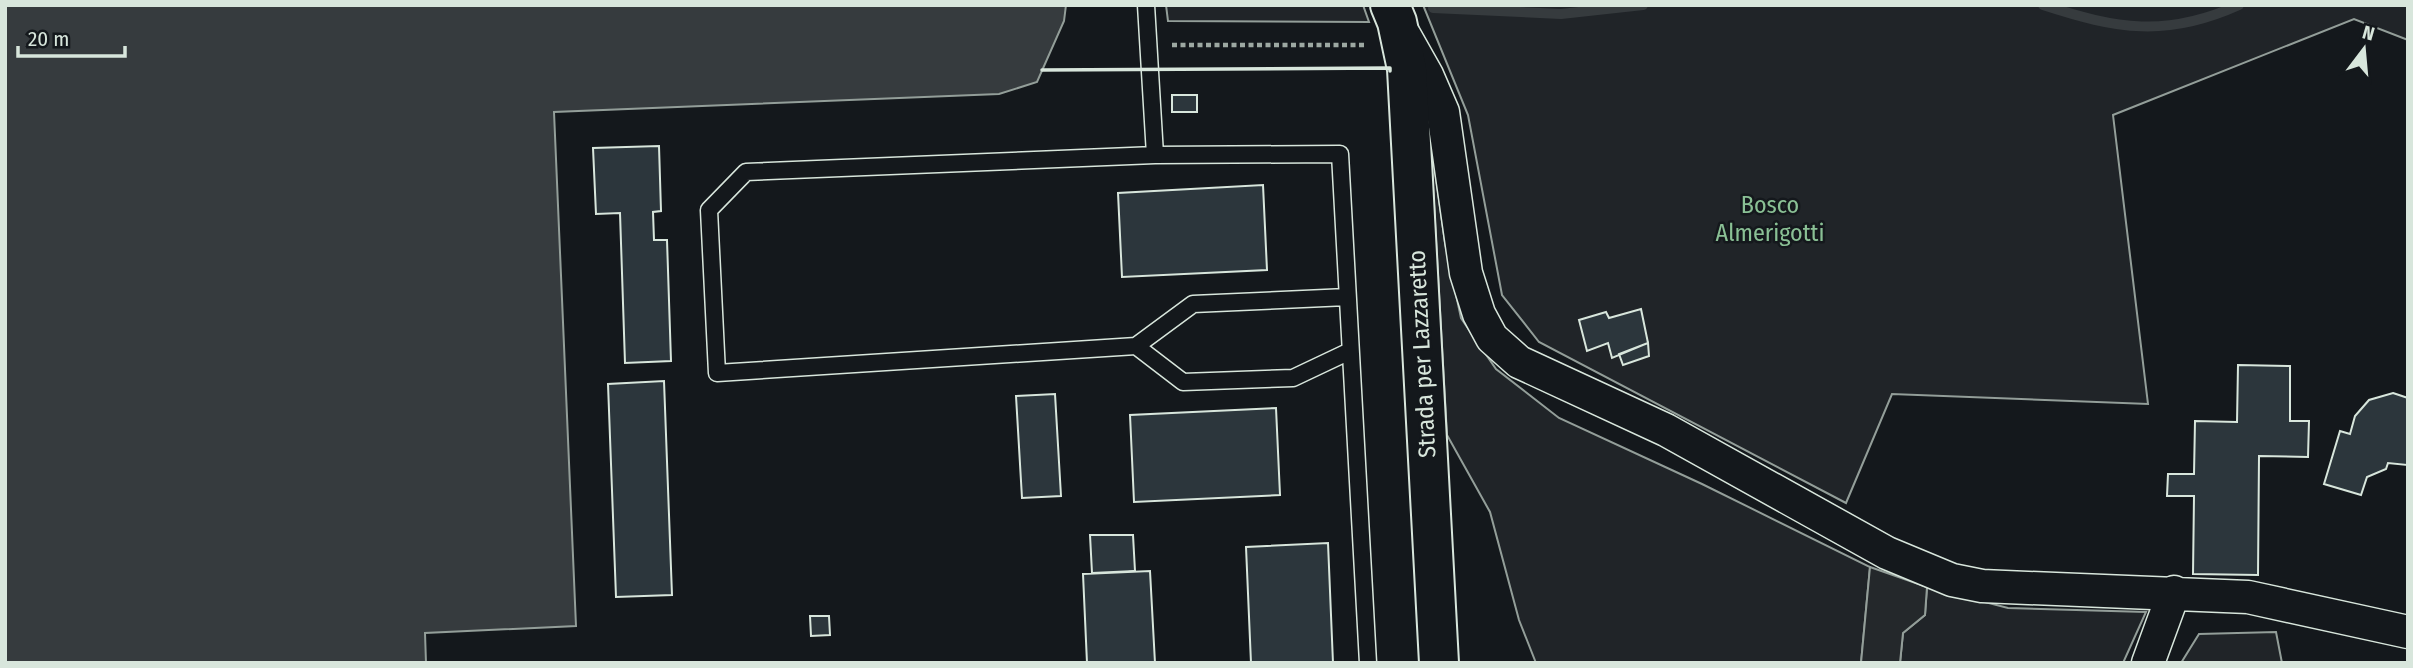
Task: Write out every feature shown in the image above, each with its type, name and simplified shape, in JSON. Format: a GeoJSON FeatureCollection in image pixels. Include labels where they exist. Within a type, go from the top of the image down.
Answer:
{"type":"FeatureCollection","features":[{"type":"Feature","properties":{"kind":"main road","name":"Strada per Lazzaretto"},"geometry":{"type":"LineString","coordinates":[[1396,24],[1407,69],[1439,663]]}},
{"type":"Feature","properties":{"kind":"street"},"geometry":{"type":"LineString","coordinates":[[1396,24],[1427,75],[1443,112],[1466,273],[1479,314],[1492,338],[1519,362],[1635,414],[1887,553],[1952,580],[1982,586],[2248,597],[2408,632]]}},
{"type":"Feature","properties":{"kind":"street"},"geometry":{"type":"LineString","coordinates":[[2148,663],[2174,592]]}},
{"type":"Feature","properties":{"kind":"lane"},"geometry":{"type":"LineString","coordinates":[[1146,5],[1155,155]]}},
{"type":"Feature","properties":{"kind":"lane"},"geometry":{"type":"LineString","coordinates":[[1347,297],[1193,304],[1136,346],[717,373],[709,210],[746,172],[1155,155],[1340,154],[1368,663]]}},
{"type":"Feature","properties":{"kind":"lane"},"geometry":{"type":"LineString","coordinates":[[1136,346],[1183,382],[1293,378],[1350,351]]}},
{"type":"Feature","properties":{"kind":"path"},"geometry":{"type":"LineString","coordinates":[[1150,45],[1396,24]]}},
{"type":"Feature","properties":{"kind":"green space"},"geometry":{"type":"Polygon","coordinates":[[[1166,5],[1363,5],[1369,22],[1168,21],[1166,5]]]}},
{"type":"Feature","properties":{"kind":"green space","name":"Bosco Almerigotti"},"geometry":{"type":"Polygon","coordinates":[[[1423,5],[2408,5],[2408,40],[2354,19],[2113,115],[2148,404],[1892,394],[1846,503],[1539,342],[1502,295],[1468,115],[1423,5]]]}},
{"type":"Feature","properties":{"kind":"green space"},"geometry":{"type":"Polygon","coordinates":[[[1430,133],[1445,243],[1461,318],[1496,369],[1559,418],[1702,484],[1870,567],[1861,663],[1536,663],[1519,620],[1490,512],[1447,435],[1430,133]]]}},
{"type":"Feature","properties":{"kind":"green space"},"geometry":{"type":"Polygon","coordinates":[[[1927,587],[2008,608],[2146,612],[2123,663],[1900,663],[1903,633],[1925,615],[1927,587]]]}},
{"type":"Feature","properties":{"kind":"green space"},"geometry":{"type":"Polygon","coordinates":[[[2276,632],[2282,663],[2181,663],[2199,634],[2276,632]]]}},
{"type":"Feature","properties":{"kind":"shaded area"},"geometry":{"type":"Polygon","coordinates":[[[5,5],[1066,5],[1064,21],[1037,82],[999,94],[554,112],[576,626],[425,633],[426,663],[5,663],[5,5]]]}},
{"type":"Feature","properties":{"kind":"shaded area"},"geometry":{"type":"Polygon","coordinates":[[[1870,567],[1927,587],[1925,615],[1903,633],[1900,663],[1861,663],[1870,567]]]}},
{"type":"Feature","properties":{"kind":"building"},"geometry":{"type":"Polygon","coordinates":[[[1172,95],[1197,95],[1197,112],[1172,112],[1172,95]]]}},
{"type":"Feature","properties":{"kind":"building"},"geometry":{"type":"Polygon","coordinates":[[[659,146],[661,211],[653,212],[654,240],[667,240],[671,361],[625,363],[620,213],[596,214],[593,148],[659,146]]]}},
{"type":"Feature","properties":{"kind":"building"},"geometry":{"type":"Polygon","coordinates":[[[1263,185],[1267,270],[1122,277],[1118,193],[1263,185]]]}},
{"type":"Feature","properties":{"kind":"building"},"geometry":{"type":"Polygon","coordinates":[[[1641,309],[1648,343],[1612,358],[1608,343],[1587,351],[1579,320],[1606,312],[1609,318],[1641,309]]]}},
{"type":"Feature","properties":{"kind":"building"},"geometry":{"type":"Polygon","coordinates":[[[1648,343],[1649,356],[1623,365],[1619,354],[1648,343]]]}},
{"type":"Feature","properties":{"kind":"building"},"geometry":{"type":"Polygon","coordinates":[[[2238,365],[2290,366],[2290,421],[2309,421],[2308,457],[2259,456],[2258,575],[2193,574],[2194,496],[2167,496],[2168,474],[2194,474],[2195,421],[2237,422],[2238,365]]]}},
{"type":"Feature","properties":{"kind":"building"},"geometry":{"type":"Polygon","coordinates":[[[664,381],[672,595],[616,597],[608,384],[664,381]]]}},
{"type":"Feature","properties":{"kind":"building"},"geometry":{"type":"Polygon","coordinates":[[[2393,393],[2408,398],[2407,465],[2388,463],[2386,469],[2367,477],[2361,495],[2324,484],[2340,431],[2350,434],[2355,416],[2369,400],[2393,393]]]}},
{"type":"Feature","properties":{"kind":"building"},"geometry":{"type":"Polygon","coordinates":[[[1055,394],[1061,496],[1022,498],[1016,396],[1055,394]]]}},
{"type":"Feature","properties":{"kind":"building"},"geometry":{"type":"Polygon","coordinates":[[[1276,408],[1280,495],[1134,502],[1130,415],[1276,408]]]}},
{"type":"Feature","properties":{"kind":"building"},"geometry":{"type":"Polygon","coordinates":[[[1090,535],[1133,535],[1135,571],[1092,573],[1090,535]]]}},
{"type":"Feature","properties":{"kind":"building"},"geometry":{"type":"Polygon","coordinates":[[[1328,543],[1333,663],[1251,663],[1246,547],[1328,543]]]}},
{"type":"Feature","properties":{"kind":"building"},"geometry":{"type":"Polygon","coordinates":[[[1150,571],[1155,663],[1087,663],[1083,574],[1150,571]]]}},
{"type":"Feature","properties":{"kind":"building"},"geometry":{"type":"Polygon","coordinates":[[[810,616],[829,616],[830,635],[811,636],[810,616]]]}},
{"type":"Feature","properties":{"kind":"waterway"},"geometry":{"type":"LineString","coordinates":[[1433,8],[1561,14],[1643,5]]}},
{"type":"Feature","properties":{"kind":"waterway"},"geometry":{"type":"LineString","coordinates":[[2043,5],[2095,20],[2141,26],[2188,22],[2239,5]]}},
{"type":"Feature","properties":{"kind":"wall"},"geometry":{"type":"LineString","coordinates":[[1042,70],[1390,68],[1390,71]]}}]}
